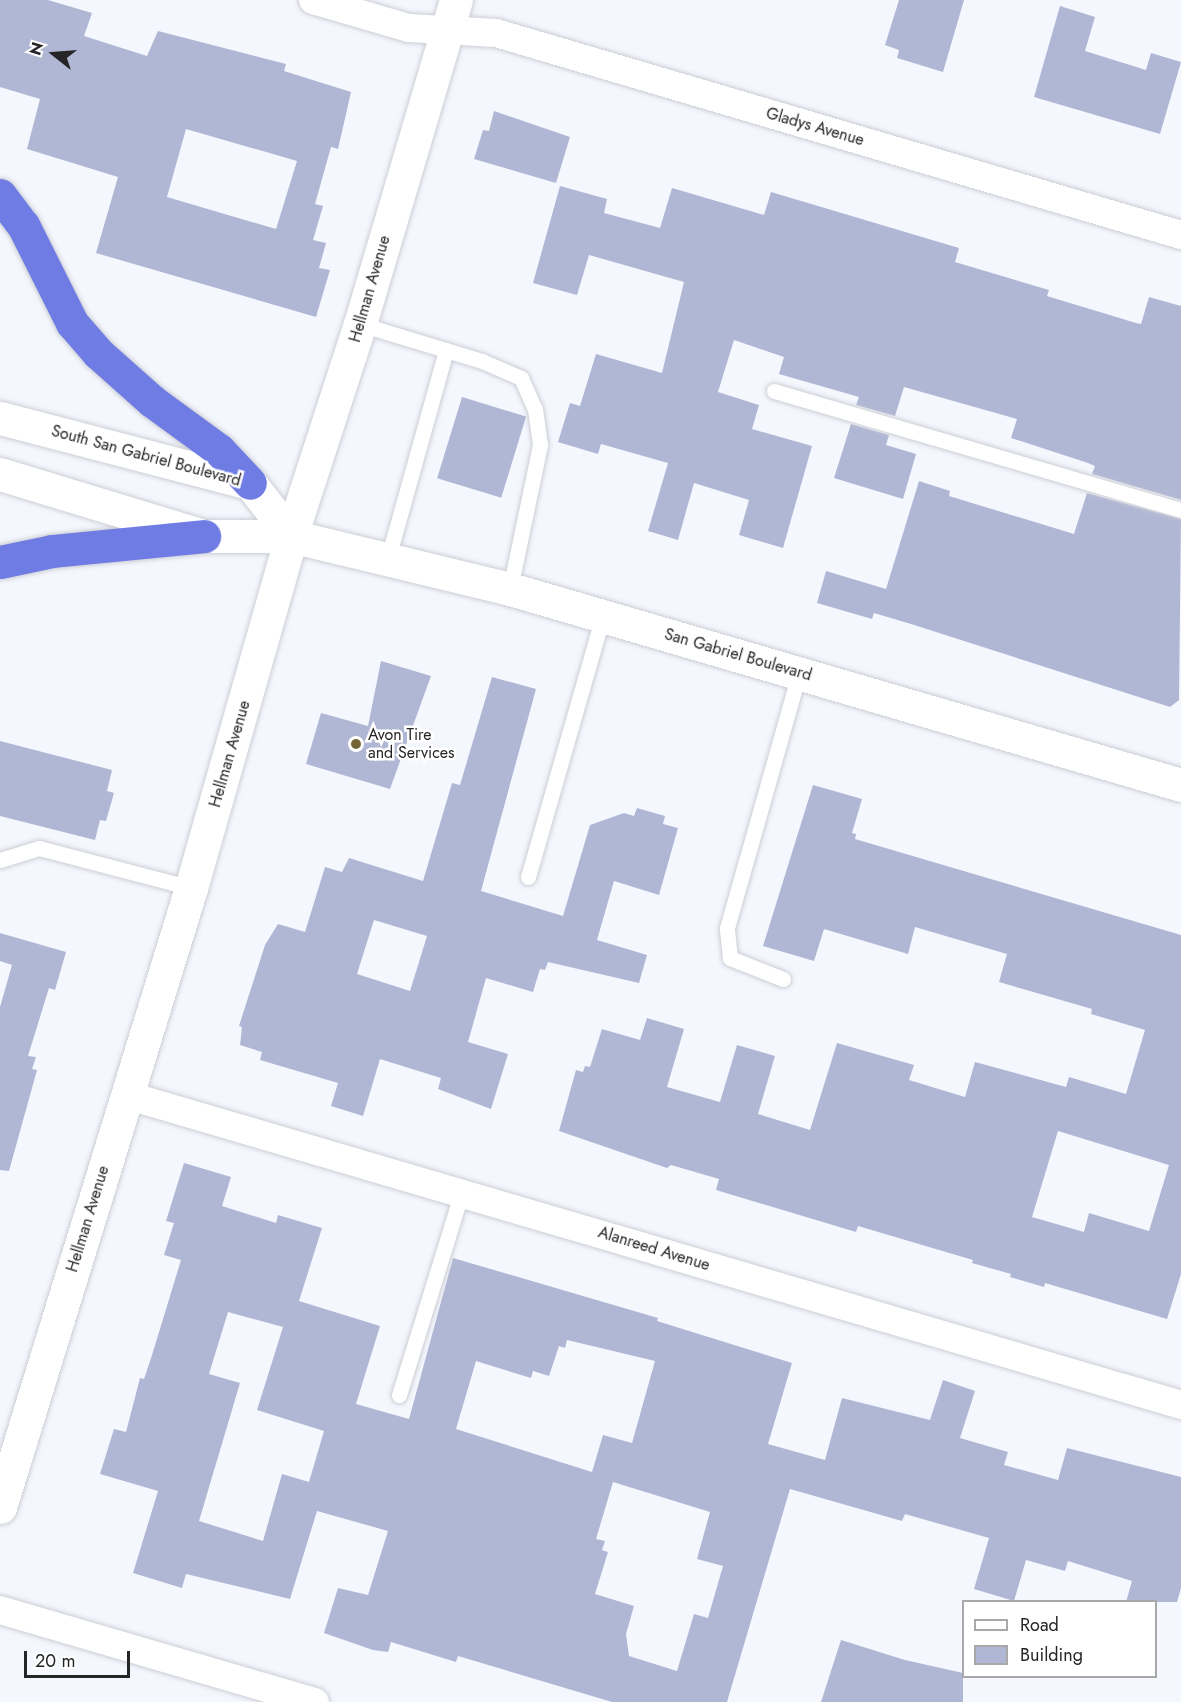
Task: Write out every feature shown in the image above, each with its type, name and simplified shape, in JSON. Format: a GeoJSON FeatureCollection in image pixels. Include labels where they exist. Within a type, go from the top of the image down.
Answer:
{"type":"FeatureCollection","features":[{"type":"Feature","properties":{"kind":"highway"},"geometry":{"type":"LineString","coordinates":[[0,195],[23,225],[72,323],[91,345],[152,401],[219,450],[250,483]]}},
{"type":"Feature","properties":{"kind":"highway"},"geometry":{"type":"LineString","coordinates":[[0,562],[52,551],[204,536]]}},
{"type":"Feature","properties":{"kind":"main road","name":"Hellman Avenue"},"geometry":{"type":"LineString","coordinates":[[0,1507],[190,888],[291,536],[360,324],[451,14]]}},
{"type":"Feature","properties":{"kind":"main road","name":"South San Gabriel Boulevard"},"geometry":{"type":"LineString","coordinates":[[0,418],[250,483],[291,536]]}},
{"type":"Feature","properties":{"kind":"main road"},"geometry":{"type":"LineString","coordinates":[[0,474],[204,536],[291,536]]}},
{"type":"Feature","properties":{"kind":"main road","name":"San Gabriel Boulevard"},"geometry":{"type":"LineString","coordinates":[[291,536],[510,589],[1181,785]]}},
{"type":"Feature","properties":{"kind":"street","name":"Gladys Avenue"},"geometry":{"type":"LineString","coordinates":[[313,0],[409,28],[451,14],[496,33],[1181,235]]}},
{"type":"Feature","properties":{"kind":"street","name":"Alanreed Avenue"},"geometry":{"type":"LineString","coordinates":[[126,1095],[1181,1405]]}},
{"type":"Feature","properties":{"kind":"street"},"geometry":{"type":"LineString","coordinates":[[0,1610],[315,1702]]}},
{"type":"Feature","properties":{"kind":"lane"},"geometry":{"type":"LineString","coordinates":[[360,324],[446,350],[521,378],[535,409],[540,445],[510,589]]}},
{"type":"Feature","properties":{"kind":"lane"},"geometry":{"type":"LineString","coordinates":[[388,558],[446,350]]}},
{"type":"Feature","properties":{"kind":"lane"},"geometry":{"type":"LineString","coordinates":[[774,391],[1181,510]]}},
{"type":"Feature","properties":{"kind":"lane"},"geometry":{"type":"LineString","coordinates":[[528,877],[603,616]]}},
{"type":"Feature","properties":{"kind":"lane"},"geometry":{"type":"LineString","coordinates":[[783,979],[730,958],[727,928],[799,673]]}},
{"type":"Feature","properties":{"kind":"lane"},"geometry":{"type":"LineString","coordinates":[[0,860],[39,848],[190,888]]}},
{"type":"Feature","properties":{"kind":"lane"},"geometry":{"type":"LineString","coordinates":[[399,1395],[462,1192]]}},
{"type":"Feature","properties":{"kind":"building"},"geometry":{"type":"Polygon","coordinates":[[[0,0],[48,0],[92,13],[84,36],[147,56],[158,31],[286,64],[284,71],[351,92],[338,149],[331,147],[315,204],[323,206],[313,240],[326,243],[319,268],[330,270],[316,317],[96,253],[118,177],[27,149],[40,99],[0,87],[0,0]],[[186,129],[167,197],[276,229],[297,161],[186,129]]]}},
{"type":"Feature","properties":{"kind":"building"},"geometry":{"type":"Polygon","coordinates":[[[899,0],[964,0],[943,72],[897,58],[899,50],[885,45],[899,0]]]}},
{"type":"Feature","properties":{"kind":"building"},"geometry":{"type":"Polygon","coordinates":[[[1060,6],[1095,17],[1085,51],[1146,70],[1151,53],[1181,62],[1160,134],[1034,97],[1060,6]]]}},
{"type":"Feature","properties":{"kind":"building"},"geometry":{"type":"Polygon","coordinates":[[[494,111],[570,137],[556,183],[474,159],[483,130],[489,131],[494,111]]]}},
{"type":"Feature","properties":{"kind":"building"},"geometry":{"type":"Polygon","coordinates":[[[560,186],[607,199],[604,213],[660,228],[672,188],[764,215],[771,192],[959,248],[955,262],[1049,290],[1047,296],[1136,323],[1141,324],[1149,297],[1181,306],[1181,500],[1092,474],[1095,466],[1011,438],[1017,419],[904,387],[895,416],[856,405],[859,397],[779,374],[784,357],[734,340],[718,392],[759,405],[752,429],[812,446],[783,548],[739,535],[749,500],[694,483],[678,540],[648,531],[668,463],[601,444],[598,454],[558,442],[570,403],[580,406],[596,354],[662,373],[684,282],[589,255],[577,295],[533,283],[560,186]]]}},
{"type":"Feature","properties":{"kind":"building"},"geometry":{"type":"Polygon","coordinates":[[[462,397],[526,417],[501,498],[437,478],[462,397]]]}},
{"type":"Feature","properties":{"kind":"building"},"geometry":{"type":"Polygon","coordinates":[[[851,424],[889,435],[886,445],[916,454],[903,499],[834,478],[851,424]]]}},
{"type":"Feature","properties":{"kind":"building"},"geometry":{"type":"Polygon","coordinates":[[[919,481],[950,491],[949,496],[1074,534],[1087,493],[1181,519],[1179,700],[1170,707],[874,613],[872,619],[817,603],[826,571],[886,589],[919,481]]]}},
{"type":"Feature","properties":{"kind":"building"},"geometry":{"type":"Polygon","coordinates":[[[381,661],[431,676],[390,789],[306,764],[321,713],[368,726],[381,661]]]}},
{"type":"Feature","properties":{"kind":"building"},"geometry":{"type":"Polygon","coordinates":[[[492,677],[536,689],[481,891],[563,916],[590,825],[624,813],[634,816],[637,808],[665,816],[663,824],[678,828],[659,895],[614,881],[597,940],[647,955],[639,983],[548,962],[545,970],[540,969],[533,992],[486,978],[468,1042],[508,1054],[491,1109],[438,1089],[441,1078],[380,1059],[363,1116],[331,1106],[338,1083],[260,1060],[262,1052],[240,1045],[242,1027],[239,1026],[265,945],[278,924],[305,932],[325,867],[342,872],[349,858],[423,881],[452,783],[460,785],[492,677]],[[374,920],[357,974],[410,991],[427,936],[374,920]]]}},
{"type":"Feature","properties":{"kind":"building"},"geometry":{"type":"Polygon","coordinates":[[[0,741],[112,770],[107,791],[114,793],[106,821],[100,820],[95,840],[0,816],[0,741]]]}},
{"type":"Feature","properties":{"kind":"building"},"geometry":{"type":"Polygon","coordinates":[[[813,785],[862,799],[852,833],[856,834],[855,839],[1181,935],[1181,1274],[1167,1319],[1045,1283],[1044,1287],[1010,1277],[1011,1274],[972,1263],[973,1260],[858,1226],[856,1232],[716,1190],[719,1179],[671,1165],[667,1168],[559,1131],[576,1070],[583,1072],[585,1066],[590,1067],[602,1029],[640,1040],[647,1018],[684,1029],[667,1087],[720,1102],[737,1045],[775,1056],[758,1114],[810,1130],[837,1043],[914,1065],[909,1080],[965,1097],[975,1062],[1066,1087],[1069,1077],[1126,1094],[1145,1030],[1091,1014],[1092,1009],[999,982],[1007,954],[915,927],[908,954],[824,929],[814,961],[763,946],[813,785]],[[1058,1131],[1032,1217],[1084,1232],[1089,1213],[1149,1231],[1169,1165],[1058,1131]]]}},
{"type":"Feature","properties":{"kind":"building"},"geometry":{"type":"Polygon","coordinates":[[[0,933],[66,952],[55,990],[49,988],[28,1056],[36,1057],[32,1069],[37,1070],[9,1171],[0,1170],[0,1007],[12,965],[0,961],[0,933]]]}},
{"type":"Feature","properties":{"kind":"building"},"geometry":{"type":"Polygon","coordinates":[[[184,1163],[231,1177],[222,1206],[276,1223],[278,1215],[322,1228],[299,1301],[380,1326],[356,1404],[409,1419],[453,1258],[658,1318],[657,1321],[792,1363],[768,1444],[825,1460],[842,1398],[930,1420],[943,1380],[975,1391],[960,1438],[1008,1452],[1004,1465],[1058,1480],[1067,1448],[1181,1477],[1181,1588],[1177,1602],[1127,1600],[1132,1581],[1068,1561],[1065,1571],[1026,1560],[1014,1600],[1011,1600],[974,1589],[989,1538],[905,1514],[902,1521],[790,1489],[727,1702],[612,1702],[458,1656],[456,1662],[391,1642],[388,1652],[373,1650],[324,1633],[338,1588],[368,1595],[388,1531],[317,1511],[290,1599],[186,1574],[182,1588],[133,1573],[158,1491],[100,1474],[114,1429],[126,1432],[140,1378],[144,1379],[181,1260],[164,1255],[174,1223],[166,1221],[184,1163]],[[228,1312],[209,1374],[240,1383],[199,1521],[263,1541],[282,1474],[309,1482],[324,1431],[257,1410],[283,1327],[228,1312]],[[567,1340],[565,1348],[559,1346],[549,1376],[533,1371],[531,1378],[476,1361],[456,1429],[592,1472],[603,1435],[632,1443],[655,1361],[567,1340]],[[613,1482],[596,1539],[605,1541],[602,1550],[608,1552],[595,1594],[634,1606],[626,1634],[629,1656],[677,1671],[694,1614],[708,1618],[723,1566],[697,1559],[710,1512],[613,1482]]]}},
{"type":"Feature","properties":{"kind":"building"},"geometry":{"type":"Polygon","coordinates":[[[841,1640],[905,1660],[962,1673],[963,1678],[963,1702],[821,1702],[841,1640]]]}},
{"type":"Feature","properties":{"kind":"place","name":"Avon Tire and Services"},"geometry":{"type":"Point","coordinates":[356,744]}}]}
